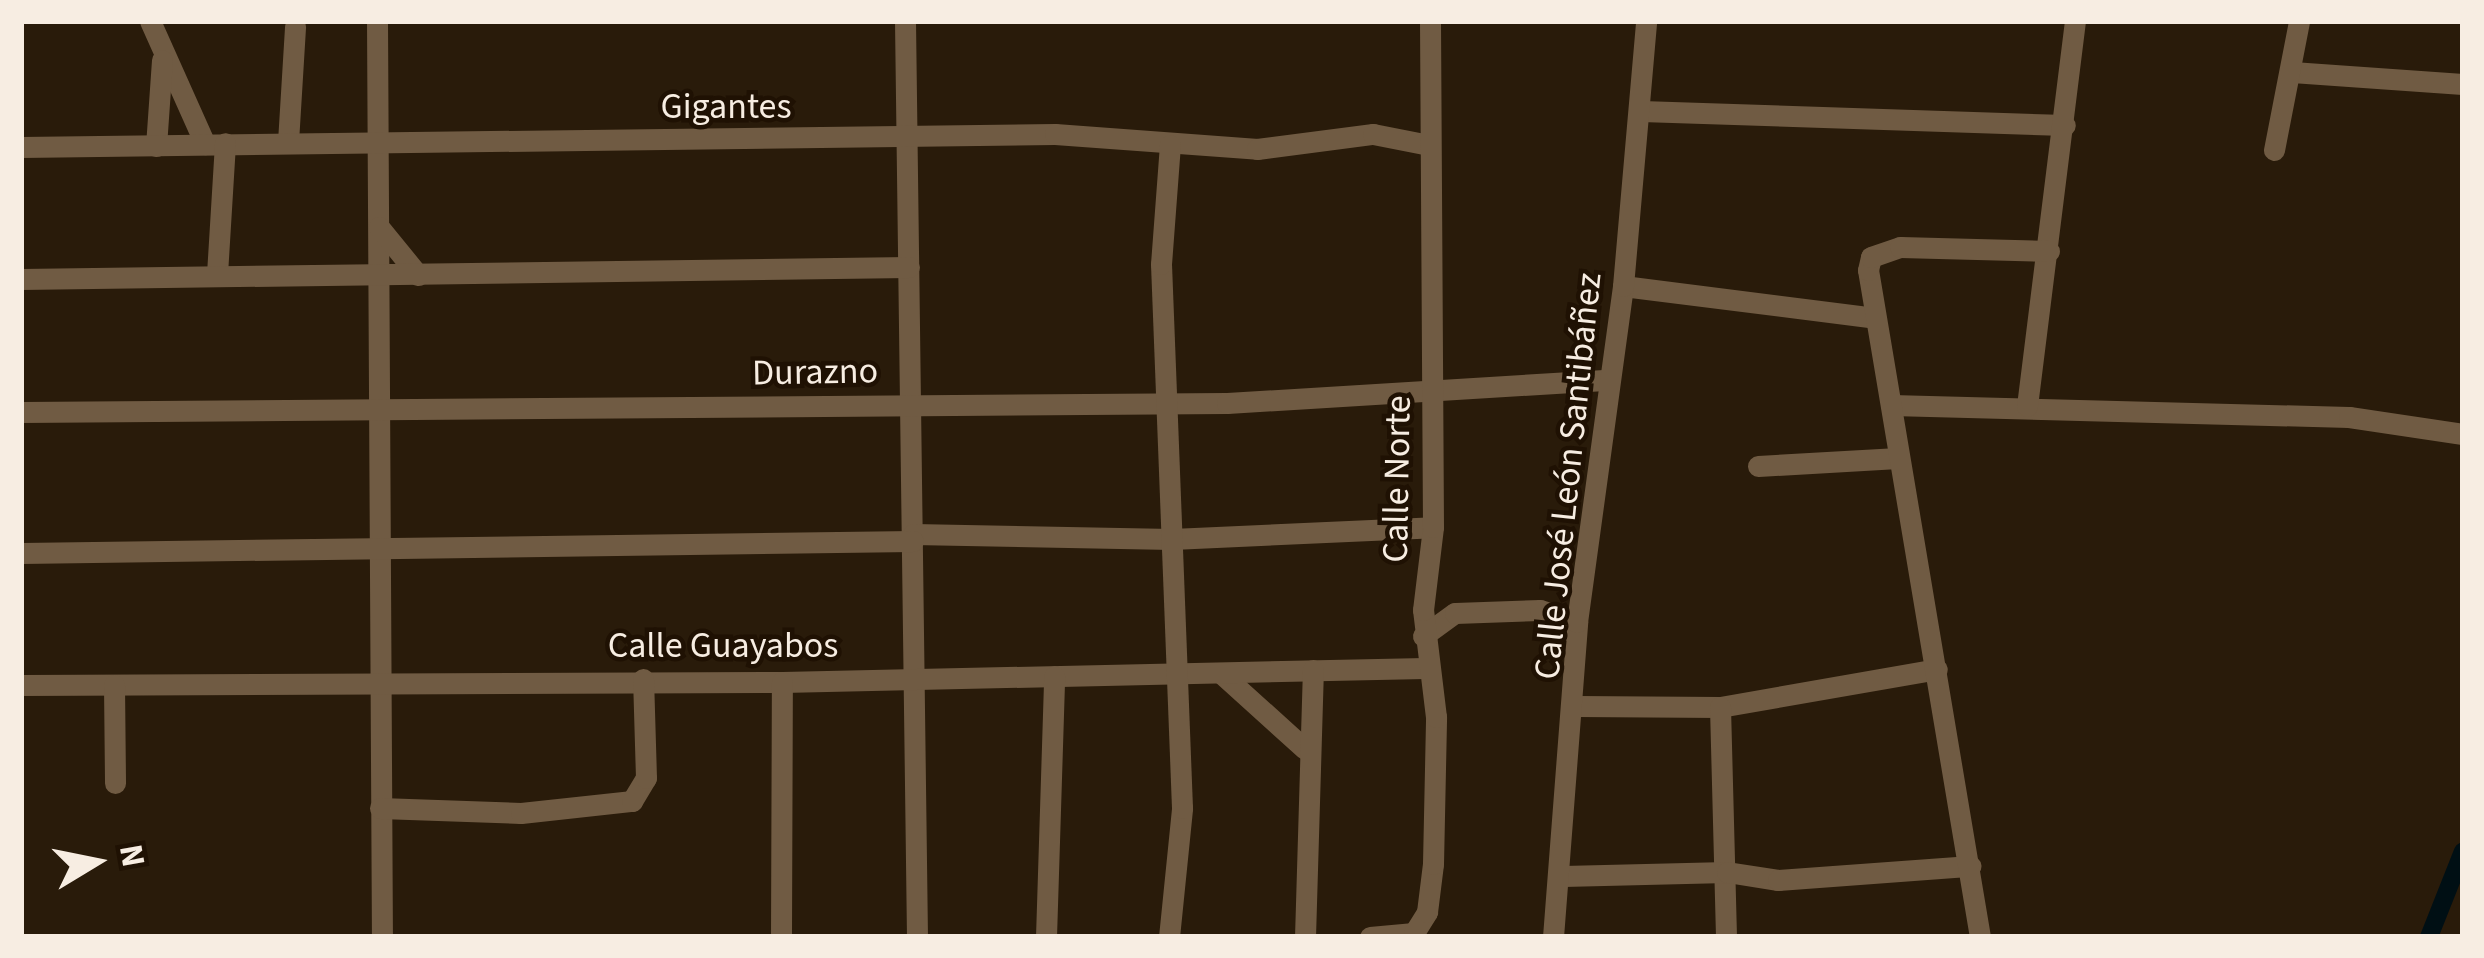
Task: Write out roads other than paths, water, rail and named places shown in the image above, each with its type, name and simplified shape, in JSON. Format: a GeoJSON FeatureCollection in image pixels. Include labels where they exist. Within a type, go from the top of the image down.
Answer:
{"type":"FeatureCollection","features":[{"type":"Feature","properties":{"kind":"street"},"geometry":{"type":"LineString","coordinates":[[150,21],[162,60],[215,143],[217,274]]}},
{"type":"Feature","properties":{"kind":"street"},"geometry":{"type":"LineString","coordinates":[[376,21],[382,937]]}},
{"type":"Feature","properties":{"kind":"street"},"geometry":{"type":"LineString","coordinates":[[905,21],[913,537],[920,675],[917,937]]}},
{"type":"Feature","properties":{"kind":"street","name":"Calle Norte"},"geometry":{"type":"LineString","coordinates":[[1410,935],[1427,912],[1436,717],[1423,636],[1433,527],[1430,21]]}},
{"type":"Feature","properties":{"kind":"street","name":"Calle José León Santibáñez"},"geometry":{"type":"LineString","coordinates":[[1553,937],[1563,876],[1576,706],[1577,622],[1623,286],[1646,21]]}},
{"type":"Feature","properties":{"kind":"street"},"geometry":{"type":"LineString","coordinates":[[2027,406],[2065,125],[2074,21]]}},
{"type":"Feature","properties":{"kind":"street"},"geometry":{"type":"LineString","coordinates":[[2274,150],[2300,21]]}},
{"type":"Feature","properties":{"kind":"street"},"geometry":{"type":"LineString","coordinates":[[288,142],[295,26]]}},
{"type":"Feature","properties":{"kind":"street"},"geometry":{"type":"LineString","coordinates":[[156,146],[162,60]]}},
{"type":"Feature","properties":{"kind":"street"},"geometry":{"type":"LineString","coordinates":[[2292,72],[2463,84]]}},
{"type":"Feature","properties":{"kind":"street"},"geometry":{"type":"LineString","coordinates":[[1641,111],[2065,125]]}},
{"type":"Feature","properties":{"kind":"street","name":"Gigantes"},"geometry":{"type":"LineString","coordinates":[[21,147],[1055,134],[1257,148],[1373,134],[1430,146]]}},
{"type":"Feature","properties":{"kind":"street"},"geometry":{"type":"LineString","coordinates":[[1169,937],[1182,808],[1161,264],[1170,145]]}},
{"type":"Feature","properties":{"kind":"street"},"geometry":{"type":"LineString","coordinates":[[380,226],[418,275]]}},
{"type":"Feature","properties":{"kind":"street"},"geometry":{"type":"LineString","coordinates":[[1980,937],[1875,318],[1871,257],[1900,247],[2049,251]]}},
{"type":"Feature","properties":{"kind":"street"},"geometry":{"type":"LineString","coordinates":[[21,279],[909,267]]}},
{"type":"Feature","properties":{"kind":"street"},"geometry":{"type":"LineString","coordinates":[[1623,286],[1875,318]]}},
{"type":"Feature","properties":{"kind":"street","name":"Durazno"},"geometry":{"type":"LineString","coordinates":[[21,412],[380,413],[1166,398],[1227,403],[1608,380]]}},
{"type":"Feature","properties":{"kind":"street"},"geometry":{"type":"LineString","coordinates":[[1891,405],[2349,417],[2463,434]]}},
{"type":"Feature","properties":{"kind":"street"},"geometry":{"type":"LineString","coordinates":[[1758,466],[1898,458]]}},
{"type":"Feature","properties":{"kind":"street"},"geometry":{"type":"LineString","coordinates":[[21,553],[379,543],[1172,539],[1433,527]]}},
{"type":"Feature","properties":{"kind":"street"},"geometry":{"type":"LineString","coordinates":[[1428,583],[1455,613]]}},
{"type":"Feature","properties":{"kind":"street"},"geometry":{"type":"LineString","coordinates":[[1423,636],[1455,613],[1540,610],[1577,622]]}},
{"type":"Feature","properties":{"kind":"street","name":"Calle Guayabos"},"geometry":{"type":"LineString","coordinates":[[21,685],[782,682],[920,675],[1223,675],[1425,668]]}},
{"type":"Feature","properties":{"kind":"street"},"geometry":{"type":"LineString","coordinates":[[1576,706],[1720,707],[1937,668]]}},
{"type":"Feature","properties":{"kind":"street"},"geometry":{"type":"LineString","coordinates":[[1305,937],[1305,749],[1313,670]]}},
{"type":"Feature","properties":{"kind":"street"},"geometry":{"type":"LineString","coordinates":[[1223,675],[1305,749]]}},
{"type":"Feature","properties":{"kind":"street"},"geometry":{"type":"LineString","coordinates":[[1046,937],[1054,676]]}},
{"type":"Feature","properties":{"kind":"street"},"geometry":{"type":"LineString","coordinates":[[380,808],[622,806],[646,778],[643,679]]}},
{"type":"Feature","properties":{"kind":"street"},"geometry":{"type":"LineString","coordinates":[[781,937],[782,682]]}},
{"type":"Feature","properties":{"kind":"street"},"geometry":{"type":"LineString","coordinates":[[114,685],[115,783]]}},
{"type":"Feature","properties":{"kind":"street"},"geometry":{"type":"LineString","coordinates":[[1720,707],[1726,937]]}},
{"type":"Feature","properties":{"kind":"street"},"geometry":{"type":"LineString","coordinates":[[1563,876],[1727,872],[1778,880],[1970,866]]}},
{"type":"Feature","properties":{"kind":"street"},"geometry":{"type":"LineString","coordinates":[[1370,937],[1410,935]]}},
{"type":"Feature","properties":{"kind":"waterway"},"geometry":{"type":"LineString","coordinates":[[2429,937],[2463,851]]}}]}
